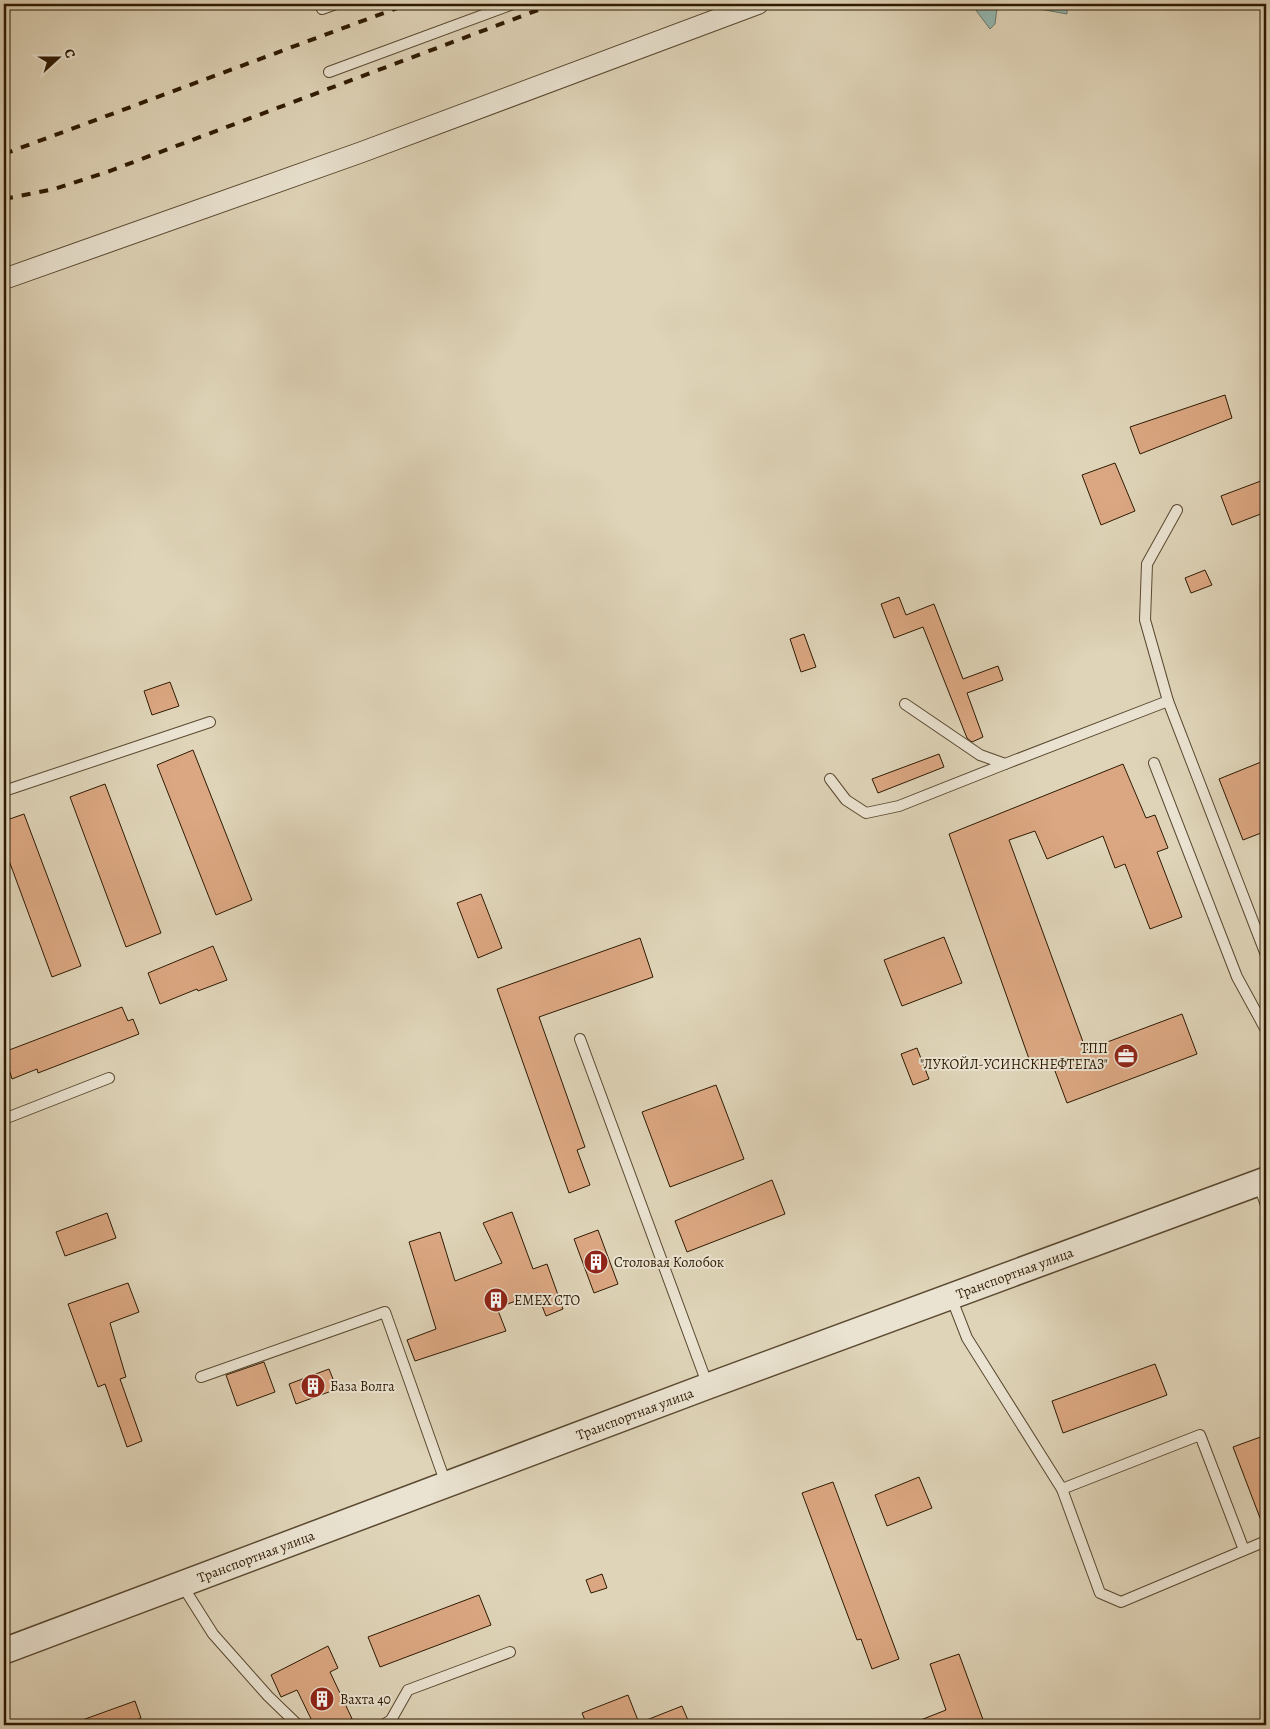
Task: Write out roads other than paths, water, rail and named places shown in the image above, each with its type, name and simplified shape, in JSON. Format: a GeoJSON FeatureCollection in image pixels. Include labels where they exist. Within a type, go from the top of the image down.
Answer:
{"type":"FeatureCollection","features":[{"type":"Feature","properties":{"kind":"street"},"geometry":{"type":"LineString","coordinates":[[4,279],[362,152],[758,4]]}},
{"type":"Feature","properties":{"kind":"street","name":"Транспортная улица"},"geometry":{"type":"LineString","coordinates":[[4,1651],[951,1296],[1264,1189]]}},
{"type":"Feature","properties":{"kind":"lane"},"geometry":{"type":"LineString","coordinates":[[322,9],[336,4]]}},
{"type":"Feature","properties":{"kind":"lane"},"geometry":{"type":"LineString","coordinates":[[329,72],[513,4]]}},
{"type":"Feature","properties":{"kind":"lane"},"geometry":{"type":"LineString","coordinates":[[1177,510],[1147,564],[1145,620],[1168,701],[1266,955]]}},
{"type":"Feature","properties":{"kind":"lane"},"geometry":{"type":"LineString","coordinates":[[830,779],[846,800],[866,813],[899,806],[1168,701]]}},
{"type":"Feature","properties":{"kind":"lane"},"geometry":{"type":"LineString","coordinates":[[906,704],[980,755],[1005,764]]}},
{"type":"Feature","properties":{"kind":"lane"},"geometry":{"type":"LineString","coordinates":[[4,791],[210,722]]}},
{"type":"Feature","properties":{"kind":"lane"},"geometry":{"type":"LineString","coordinates":[[1154,763],[1236,977],[1266,1030]]}},
{"type":"Feature","properties":{"kind":"lane"},"geometry":{"type":"LineString","coordinates":[[580,1038],[708,1386]]}},
{"type":"Feature","properties":{"kind":"lane"},"geometry":{"type":"LineString","coordinates":[[4,1119],[109,1078]]}},
{"type":"Feature","properties":{"kind":"lane"},"geometry":{"type":"LineString","coordinates":[[951,1296],[967,1338],[1062,1489],[1100,1593],[1121,1602],[1266,1541]]}},
{"type":"Feature","properties":{"kind":"lane"},"geometry":{"type":"LineString","coordinates":[[201,1377],[385,1312],[446,1485]]}},
{"type":"Feature","properties":{"kind":"lane"},"geometry":{"type":"LineString","coordinates":[[1062,1489],[1200,1435],[1244,1550]]}},
{"type":"Feature","properties":{"kind":"lane"},"geometry":{"type":"LineString","coordinates":[[182,1584],[213,1634],[268,1696],[298,1725]]}},
{"type":"Feature","properties":{"kind":"lane"},"geometry":{"type":"LineString","coordinates":[[383,1725],[391,1720],[408,1690],[510,1652]]}},
{"type":"Feature","properties":{"kind":"water"},"geometry":{"type":"Polygon","coordinates":[[[974,4],[1067,4],[1067,14],[1023,6],[997,8],[995,24],[990,29],[975,9],[974,4]]]}},
{"type":"Feature","properties":{"kind":"railway"},"geometry":{"type":"LineString","coordinates":[[4,154],[408,4]]}},
{"type":"Feature","properties":{"kind":"railway"},"geometry":{"type":"LineString","coordinates":[[4,199],[54,189],[107,172],[554,4]]}},
{"type":"Feature","properties":{"kind":"place","name":"ТПП \"ЛУКОЙЛ-УСИНСКНЕФТЕГАЗ\""},"geometry":{"type":"Point","coordinates":[1126,1056]}},
{"type":"Feature","properties":{"kind":"place","name":"Столовая Колобок"},"geometry":{"type":"Point","coordinates":[596,1262]}},
{"type":"Feature","properties":{"kind":"place","name":"EMEX СТО"},"geometry":{"type":"Point","coordinates":[496,1300]}},
{"type":"Feature","properties":{"kind":"place","name":"База Волга"},"geometry":{"type":"Point","coordinates":[313,1386]}},
{"type":"Feature","properties":{"kind":"place","name":"Вахта 40"},"geometry":{"type":"Point","coordinates":[322,1699]}}]}
